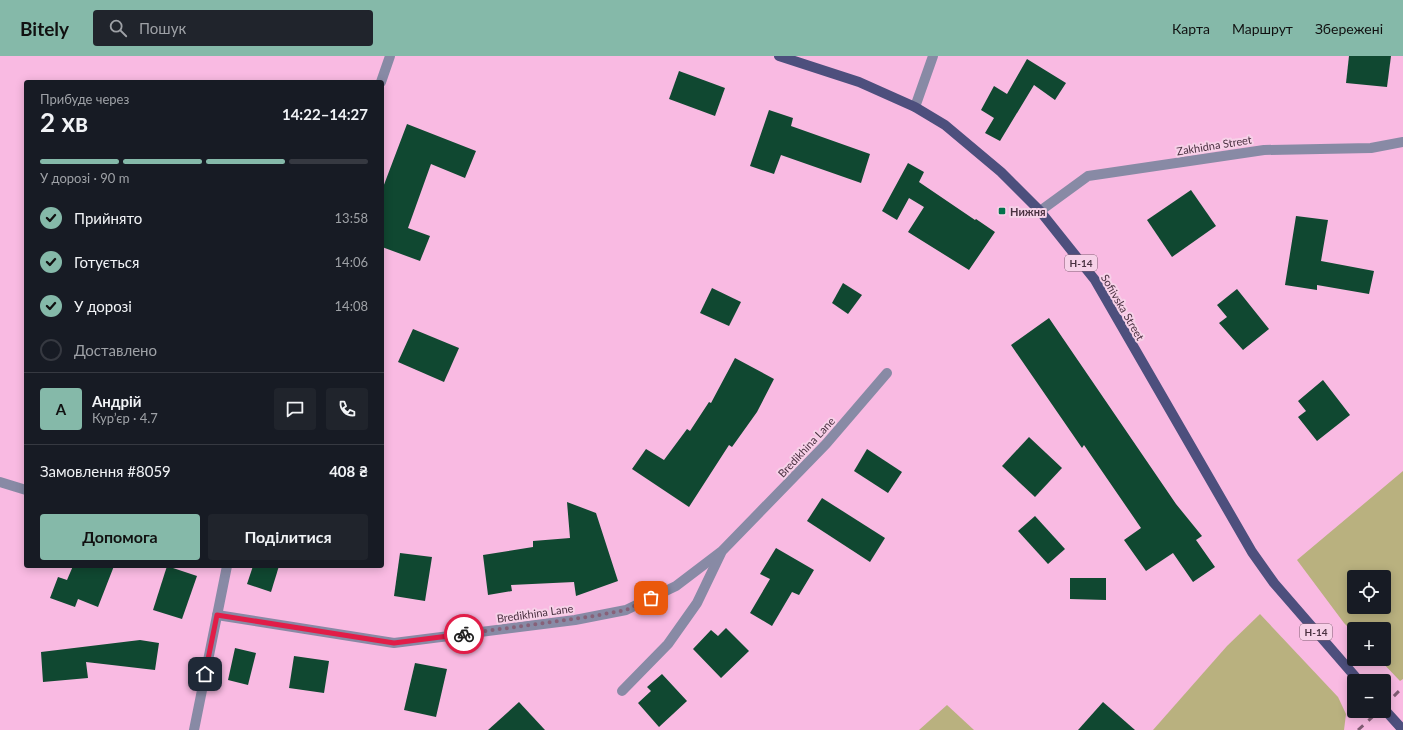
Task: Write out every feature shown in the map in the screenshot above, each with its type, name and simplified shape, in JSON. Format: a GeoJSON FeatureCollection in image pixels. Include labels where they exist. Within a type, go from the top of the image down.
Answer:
{"type":"FeatureCollection","features":[{"type":"Feature","properties":{"kind":"main road","name":"Sofiivska Street"},"geometry":{"type":"LineString","coordinates":[[779,56],[859,82],[915,107],[951,130],[1001,172],[1040,211],[1094,280],[1252,552],[1274,583],[1353,674]]}},
{"type":"Feature","properties":{"kind":"main road"},"geometry":{"type":"LineString","coordinates":[[1391,717],[1403,730]]}},
{"type":"Feature","properties":{"kind":"street"},"geometry":{"type":"LineString","coordinates":[[381,80],[390,56]]}},
{"type":"Feature","properties":{"kind":"street"},"geometry":{"type":"LineString","coordinates":[[915,107],[933,56]]}},
{"type":"Feature","properties":{"kind":"street","name":"Zakhidna Street"},"geometry":{"type":"LineString","coordinates":[[1040,211],[1088,176],[1264,150],[1371,148],[1403,142]]}},
{"type":"Feature","properties":{"kind":"street","name":"Bredikhina Lane"},"geometry":{"type":"LineString","coordinates":[[217,615],[394,643],[575,620],[626,610],[676,586],[722,551],[826,444],[888,373]]}},
{"type":"Feature","properties":{"kind":"street"},"geometry":{"type":"LineString","coordinates":[[0,482],[24,489]]}},
{"type":"Feature","properties":{"kind":"street","name":"Bredikhina Lane"},"geometry":{"type":"LineString","coordinates":[[622,690],[668,644],[697,603],[722,551]]}},
{"type":"Feature","properties":{"kind":"street"},"geometry":{"type":"LineString","coordinates":[[194,730],[226,568]]}},
{"type":"Feature","properties":{"kind":"shaded area"},"geometry":{"type":"Polygon","coordinates":[[[1403,471],[1403,679],[1400,681],[1386,666],[1391,666],[1391,622],[1347,622],[1347,626],[1297,560],[1403,471]]]}},
{"type":"Feature","properties":{"kind":"shaded area"},"geometry":{"type":"Polygon","coordinates":[[[1260,614],[1338,697],[1346,714],[1344,730],[1153,730],[1227,646],[1260,614]]]}},
{"type":"Feature","properties":{"kind":"shaded area"},"geometry":{"type":"Polygon","coordinates":[[[947,705],[974,730],[919,730],[947,705]]]}},
{"type":"Feature","properties":{"kind":"building"},"geometry":{"type":"Polygon","coordinates":[[[1349,56],[1391,56],[1387,87],[1346,83],[1349,56]]]}},
{"type":"Feature","properties":{"kind":"building"},"geometry":{"type":"Polygon","coordinates":[[[1027,59],[1066,83],[1055,100],[1034,85],[1000,141],[985,133],[994,118],[981,110],[994,86],[1007,94],[1027,59]]]}},
{"type":"Feature","properties":{"kind":"building"},"geometry":{"type":"Polygon","coordinates":[[[679,71],[725,88],[715,116],[669,99],[679,71]]]}},
{"type":"Feature","properties":{"kind":"building"},"geometry":{"type":"Polygon","coordinates":[[[769,110],[793,118],[791,126],[870,154],[861,183],[781,155],[774,174],[750,166],[769,110]]]}},
{"type":"Feature","properties":{"kind":"building"},"geometry":{"type":"Polygon","coordinates":[[[407,124],[476,151],[465,178],[431,164],[408,228],[430,236],[420,261],[384,248],[384,185],[407,124]]]}},
{"type":"Feature","properties":{"kind":"building"},"geometry":{"type":"Polygon","coordinates":[[[908,163],[924,172],[919,182],[995,232],[969,270],[908,232],[924,207],[909,198],[897,220],[882,211],[908,163]]]}},
{"type":"Feature","properties":{"kind":"building"},"geometry":{"type":"Polygon","coordinates":[[[1191,190],[1216,226],[1172,257],[1147,220],[1191,190]]]}},
{"type":"Feature","properties":{"kind":"building"},"geometry":{"type":"Polygon","coordinates":[[[1296,216],[1328,220],[1321,261],[1374,271],[1369,294],[1317,285],[1317,290],[1285,285],[1296,216]]]}},
{"type":"Feature","properties":{"kind":"building"},"geometry":{"type":"Polygon","coordinates":[[[843,283],[862,295],[848,314],[832,303],[843,283]]]}},
{"type":"Feature","properties":{"kind":"building"},"geometry":{"type":"Polygon","coordinates":[[[712,288],[741,302],[729,326],[700,313],[712,288]]]}},
{"type":"Feature","properties":{"kind":"building"},"geometry":{"type":"Polygon","coordinates":[[[1237,289],[1269,329],[1243,350],[1219,323],[1227,317],[1217,305],[1237,289]]]}},
{"type":"Feature","properties":{"kind":"building"},"geometry":{"type":"Polygon","coordinates":[[[1049,318],[1176,504],[1202,536],[1196,540],[1215,567],[1193,582],[1173,553],[1146,571],[1124,540],[1141,528],[1084,445],[1082,448],[1011,345],[1049,318]]]}},
{"type":"Feature","properties":{"kind":"building"},"geometry":{"type":"Polygon","coordinates":[[[413,329],[459,348],[444,382],[398,362],[413,329]]]}},
{"type":"Feature","properties":{"kind":"building"},"geometry":{"type":"Polygon","coordinates":[[[735,358],[774,379],[757,412],[732,447],[729,445],[689,507],[632,469],[646,449],[664,460],[687,429],[690,431],[709,402],[711,403],[735,358]]]}},
{"type":"Feature","properties":{"kind":"building"},"geometry":{"type":"Polygon","coordinates":[[[1323,380],[1350,415],[1317,441],[1298,417],[1306,411],[1298,401],[1323,380]]]}},
{"type":"Feature","properties":{"kind":"building"},"geometry":{"type":"Polygon","coordinates":[[[1029,437],[1062,468],[1035,497],[1002,466],[1029,437]]]}},
{"type":"Feature","properties":{"kind":"building"},"geometry":{"type":"Polygon","coordinates":[[[867,449],[902,472],[888,493],[854,471],[867,449]]]}},
{"type":"Feature","properties":{"kind":"building"},"geometry":{"type":"Polygon","coordinates":[[[822,498],[885,538],[870,562],[807,521],[822,498]]]}},
{"type":"Feature","properties":{"kind":"building"},"geometry":{"type":"Polygon","coordinates":[[[567,502],[596,513],[618,581],[576,596],[574,582],[511,585],[512,591],[488,595],[483,555],[533,547],[533,541],[570,538],[567,502]]]}},
{"type":"Feature","properties":{"kind":"building"},"geometry":{"type":"Polygon","coordinates":[[[1035,516],[1065,549],[1048,564],[1018,531],[1035,516]]]}},
{"type":"Feature","properties":{"kind":"building"},"geometry":{"type":"Polygon","coordinates":[[[776,548],[814,570],[799,595],[792,592],[772,626],[750,613],[770,579],[760,574],[776,548]]]}},
{"type":"Feature","properties":{"kind":"building"},"geometry":{"type":"Polygon","coordinates":[[[400,553],[432,557],[425,601],[394,596],[400,553]]]}},
{"type":"Feature","properties":{"kind":"building"},"geometry":{"type":"Polygon","coordinates":[[[72,568],[113,568],[98,607],[78,599],[75,607],[50,598],[58,577],[67,580],[72,568]]]}},
{"type":"Feature","properties":{"kind":"building"},"geometry":{"type":"Polygon","coordinates":[[[166,568],[173,568],[197,576],[182,619],[153,610],[166,568]]]}},
{"type":"Feature","properties":{"kind":"building"},"geometry":{"type":"Polygon","coordinates":[[[252,568],[278,568],[271,592],[247,584],[252,568]]]}},
{"type":"Feature","properties":{"kind":"building"},"geometry":{"type":"Polygon","coordinates":[[[1070,578],[1106,578],[1106,600],[1070,599],[1070,578]]]}},
{"type":"Feature","properties":{"kind":"building"},"geometry":{"type":"Polygon","coordinates":[[[726,628],[749,651],[721,678],[693,649],[711,630],[718,636],[726,628]]]}},
{"type":"Feature","properties":{"kind":"building"},"geometry":{"type":"Polygon","coordinates":[[[140,640],[159,643],[155,670],[86,662],[88,678],[43,682],[41,652],[140,640]]]}},
{"type":"Feature","properties":{"kind":"building"},"geometry":{"type":"Polygon","coordinates":[[[235,648],[256,653],[248,685],[228,680],[235,648]]]}},
{"type":"Feature","properties":{"kind":"building"},"geometry":{"type":"Polygon","coordinates":[[[294,656],[329,661],[324,693],[289,688],[294,656]]]}},
{"type":"Feature","properties":{"kind":"building"},"geometry":{"type":"Polygon","coordinates":[[[415,663],[447,669],[436,717],[404,710],[415,663]]]}},
{"type":"Feature","properties":{"kind":"building"},"geometry":{"type":"Polygon","coordinates":[[[662,674],[687,701],[659,727],[638,703],[651,691],[647,687],[662,674]]]}},
{"type":"Feature","properties":{"kind":"building"},"geometry":{"type":"Polygon","coordinates":[[[519,702],[545,730],[488,730],[519,702]]]}},
{"type":"Feature","properties":{"kind":"building"},"geometry":{"type":"Polygon","coordinates":[[[1103,702],[1135,730],[1078,730],[1103,702]]]}},
{"type":"Feature","properties":{"kind":"railway"},"geometry":{"type":"LineString","coordinates":[[1391,699],[1403,687]]}},
{"type":"Feature","properties":{"kind":"railway"},"geometry":{"type":"LineString","coordinates":[[1358,730],[1371,718]]}},
{"type":"Feature","properties":{"kind":"way so far"},"geometry":{"type":"LineString","coordinates":[[464,634],[575,620],[626,610],[651,598]]}},
{"type":"Feature","properties":{"kind":"place","name":"Нижня"},"geometry":{"type":"Point","coordinates":[1002,211]}},
{"type":"Feature","properties":{"kind":"route"},"geometry":{"type":"LineString","coordinates":[[205,674],[217,615],[394,643],[464,634]]}}]}
